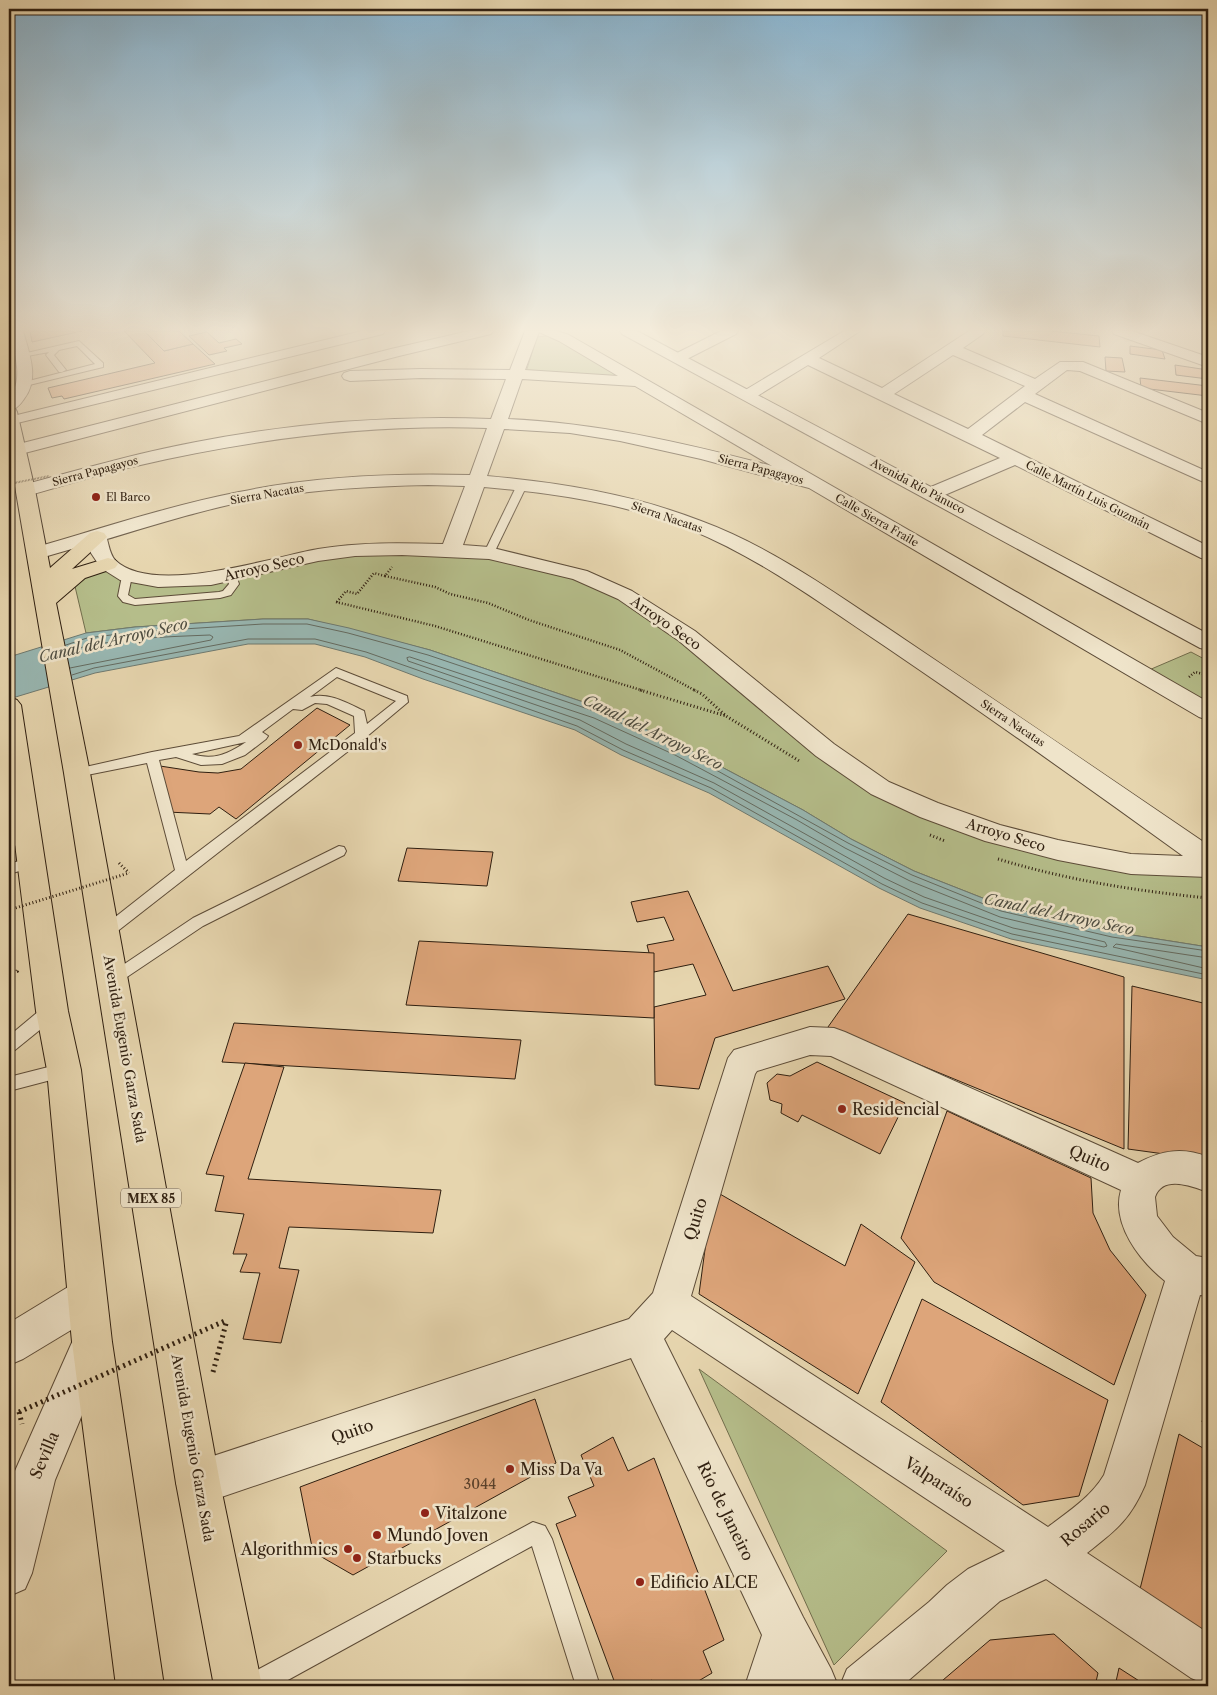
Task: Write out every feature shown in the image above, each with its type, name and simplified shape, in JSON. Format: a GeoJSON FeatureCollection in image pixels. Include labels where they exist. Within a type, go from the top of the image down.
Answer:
{"type":"FeatureCollection","features":[{"type":"Feature","properties":{"kind":"highway","name":"Avenida Eugenio Garza Sada"},"geometry":{"type":"LineString","coordinates":[[10,413],[18,450],[17,487],[37,553],[50,636],[77,773],[113,979],[198,1483],[238,1686]]}},
{"type":"Feature","properties":{"kind":"highway"},"geometry":{"type":"LineString","coordinates":[[44,592],[97,537]]}},
{"type":"Feature","properties":{"kind":"highway"},"geometry":{"type":"LineString","coordinates":[[44,592],[78,574],[108,564]]}},
{"type":"Feature","properties":{"kind":"highway"},"geometry":{"type":"LineString","coordinates":[[10,712],[19,852],[64,1070],[92,1342],[140,1686]]}},
{"type":"Feature","properties":{"kind":"street"},"geometry":{"type":"LineString","coordinates":[[10,413],[41,410]]}},
{"type":"Feature","properties":{"kind":"street"},"geometry":{"type":"LineString","coordinates":[[62,410],[59,417],[63,424],[73,429],[89,432]]}},
{"type":"Feature","properties":{"kind":"street"},"geometry":{"type":"LineString","coordinates":[[18,450],[173,410]]}},
{"type":"Feature","properties":{"kind":"street"},"geometry":{"type":"LineString","coordinates":[[451,550],[503,410]]}},
{"type":"Feature","properties":{"kind":"street","name":"Calle Sierra Fraile"},"geometry":{"type":"LineString","coordinates":[[688,410],[1208,712]]}},
{"type":"Feature","properties":{"kind":"street","name":"Avenida Río Pánuco"},"geometry":{"type":"LineString","coordinates":[[776,410],[1208,643]]}},
{"type":"Feature","properties":{"kind":"street","name":"Calle Martín Luis Guzmán"},"geometry":{"type":"LineString","coordinates":[[913,410],[1016,458],[1208,554]]}},
{"type":"Feature","properties":{"kind":"street"},"geometry":{"type":"LineString","coordinates":[[970,436],[1004,410]]}},
{"type":"Feature","properties":{"kind":"street"},"geometry":{"type":"LineString","coordinates":[[1070,410],[1208,479]]}},
{"type":"Feature","properties":{"kind":"street"},"geometry":{"type":"LineString","coordinates":[[1187,410],[1208,419]]}},
{"type":"Feature","properties":{"kind":"street","name":"Sierra Papagayos"},"geometry":{"type":"LineString","coordinates":[[17,487],[78,463],[150,457],[215,443],[311,428],[419,421],[499,423],[590,431],[665,445],[815,484]]}},
{"type":"Feature","properties":{"kind":"street"},"geometry":{"type":"LineString","coordinates":[[78,463],[78,447],[89,432]]}},
{"type":"Feature","properties":{"kind":"street"},"geometry":{"type":"LineString","coordinates":[[932,493],[1016,458]]}},
{"type":"Feature","properties":{"kind":"street","name":"Sierra Nacatas"},"geometry":{"type":"LineString","coordinates":[[37,553],[189,510],[267,492],[361,482],[422,480],[477,482],[522,485],[603,497],[693,524],[734,542],[817,592],[1023,730],[1208,859]]}},
{"type":"Feature","properties":{"kind":"street"},"geometry":{"type":"LineString","coordinates":[[97,537],[100,553],[108,564]]}},
{"type":"Feature","properties":{"kind":"street","name":"Arroyo Seco"},"geometry":{"type":"LineString","coordinates":[[108,564],[127,576],[158,581],[185,581],[231,575],[282,562],[355,550],[451,550],[489,554],[580,575],[626,595],[687,636],[824,750],[880,788],[920,806],[995,834],[1058,850],[1131,864],[1208,867]]}},
{"type":"Feature","properties":{"kind":"street","name":"Quito"},"geometry":{"type":"LineString","coordinates":[[198,1483],[655,1320],[740,1068],[746,1060],[810,1041],[834,1042],[1142,1182]]}},
{"type":"Feature","properties":{"kind":"street"},"geometry":{"type":"LineString","coordinates":[[1198,1275],[1166,1256],[1149,1238],[1139,1217],[1136,1198],[1142,1182],[1163,1167],[1193,1168],[1208,1175]]}},
{"type":"Feature","properties":{"kind":"street","name":"Rosario"},"geometry":{"type":"LineString","coordinates":[[864,1686],[946,1619],[963,1600],[984,1584],[1049,1554],[1100,1515],[1113,1502],[1123,1485],[1198,1275]]}},
{"type":"Feature","properties":{"kind":"street"},"geometry":{"type":"LineString","coordinates":[[9,1345],[88,1298]]}},
{"type":"Feature","properties":{"kind":"street","name":"Valparaíso"},"geometry":{"type":"LineString","coordinates":[[655,1320],[1049,1554],[1208,1662]]}},
{"type":"Feature","properties":{"kind":"street","name":"Río de Janeiro"},"geometry":{"type":"LineString","coordinates":[[655,1320],[786,1634],[814,1686]]}},
{"type":"Feature","properties":{"kind":"street","name":"Sevilla"},"geometry":{"type":"LineString","coordinates":[[9,1573],[33,1480],[92,1342]]}},
{"type":"Feature","properties":{"kind":"street"},"geometry":{"type":"LineString","coordinates":[[769,1686],[786,1634]]}},
{"type":"Feature","properties":{"kind":"lane"},"geometry":{"type":"LineString","coordinates":[[489,554],[522,485]]}},
{"type":"Feature","properties":{"kind":"lane"},"geometry":{"type":"LineString","coordinates":[[77,773],[247,736],[336,672],[403,699],[402,702],[361,735],[182,870],[105,933]]}},
{"type":"Feature","properties":{"kind":"lane"},"geometry":{"type":"LineString","coordinates":[[176,752],[196,762],[218,762],[237,755],[307,700],[322,697],[360,714],[361,735]]}},
{"type":"Feature","properties":{"kind":"lane"},"geometry":{"type":"LineString","coordinates":[[152,756],[182,870]]}},
{"type":"Feature","properties":{"kind":"lane"},"geometry":{"type":"LineString","coordinates":[[113,979],[198,922],[339,851]]}},
{"type":"Feature","properties":{"kind":"lane"},"geometry":{"type":"LineString","coordinates":[[9,1045],[52,1010]]}},
{"type":"Feature","properties":{"kind":"lane"},"geometry":{"type":"LineString","coordinates":[[9,1084],[64,1070]]}},
{"type":"Feature","properties":{"kind":"lane"},"geometry":{"type":"LineString","coordinates":[[253,1686],[533,1533],[541,1539],[588,1686]]}},
{"type":"Feature","properties":{"kind":"path"},"geometry":{"type":"LineString","coordinates":[[17,487],[49,476]]}},
{"type":"Feature","properties":{"kind":"path"},"geometry":{"type":"LineString","coordinates":[[385,576],[402,556],[402,549]]}},
{"type":"Feature","properties":{"kind":"path"},"geometry":{"type":"LineString","coordinates":[[374,574],[385,576],[435,586],[450,594],[488,603],[529,620],[620,650],[702,694],[726,716],[632,688],[485,639],[380,611],[336,602],[346,591],[357,594],[374,574]]}},
{"type":"Feature","properties":{"kind":"path"},"geometry":{"type":"LineString","coordinates":[[1187,678],[1195,672],[1208,675]]}},
{"type":"Feature","properties":{"kind":"path"},"geometry":{"type":"LineString","coordinates":[[9,910],[128,873]]}},
{"type":"Feature","properties":{"kind":"path"},"geometry":{"type":"LineString","coordinates":[[19,1412],[227,1320]]}},
{"type":"Feature","properties":{"kind":"green space"},"geometry":{"type":"Polygon","coordinates":[[[489,553],[625,595],[880,788],[995,834],[1195,867],[1208,866],[1208,947],[1113,932],[1003,906],[914,871],[851,839],[803,810],[680,745],[598,707],[430,650],[308,619],[263,619],[135,627],[86,633],[73,578],[95,567],[158,581],[323,554],[489,553]]]}},
{"type":"Feature","properties":{"kind":"green space"},"geometry":{"type":"Polygon","coordinates":[[[1191,652],[1208,661],[1208,712],[1142,673],[1191,652]]]}},
{"type":"Feature","properties":{"kind":"green space"},"geometry":{"type":"Polygon","coordinates":[[[699,1369],[947,1551],[834,1665],[699,1369]]]}},
{"type":"Feature","properties":{"kind":"water","name":"Canal del Arroyo Seco"},"geometry":{"type":"Polygon","coordinates":[[[263,619],[308,619],[349,628],[430,650],[598,707],[680,745],[803,810],[851,839],[914,871],[1003,906],[1113,932],[1208,947],[1208,980],[1011,939],[920,908],[879,888],[709,793],[621,755],[575,730],[423,679],[365,657],[315,644],[248,644],[95,673],[9,699],[9,657],[86,633],[135,627],[263,619]]]}},
{"type":"Feature","properties":{"kind":"building","name":"McDonald's"},"geometry":{"type":"Polygon","coordinates":[[[317,708],[350,725],[236,819],[219,807],[210,814],[167,812],[160,766],[218,773],[241,769],[317,708]]]}},
{"type":"Feature","properties":{"kind":"building"},"geometry":{"type":"Polygon","coordinates":[[[407,848],[493,852],[487,886],[398,881],[407,848]]]}},
{"type":"Feature","properties":{"kind":"building"},"geometry":{"type":"Polygon","coordinates":[[[688,891],[733,991],[828,966],[845,999],[715,1038],[699,1089],[655,1085],[654,1007],[706,995],[693,964],[654,972],[647,945],[674,940],[664,917],[637,922],[631,902],[688,891]]]}},
{"type":"Feature","properties":{"kind":"building"},"geometry":{"type":"Polygon","coordinates":[[[908,914],[1124,977],[1124,1149],[828,1027],[908,914]]]}},
{"type":"Feature","properties":{"kind":"building"},"geometry":{"type":"Polygon","coordinates":[[[419,941],[654,953],[654,1018],[406,1005],[419,941]]]}},
{"type":"Feature","properties":{"kind":"building"},"geometry":{"type":"Polygon","coordinates":[[[1132,986],[1203,1003],[1208,1018],[1208,1160],[1128,1149],[1132,986]]]}},
{"type":"Feature","properties":{"kind":"building"},"geometry":{"type":"Polygon","coordinates":[[[234,1023],[521,1040],[515,1079],[222,1062],[234,1023]]]}},
{"type":"Feature","properties":{"kind":"building","name":"Residencial"},"geometry":{"type":"Polygon","coordinates":[[[817,1062],[905,1103],[880,1154],[802,1115],[798,1122],[781,1113],[782,1104],[770,1100],[767,1083],[777,1074],[790,1076],[817,1062]]]}},
{"type":"Feature","properties":{"kind":"building"},"geometry":{"type":"Polygon","coordinates":[[[245,1063],[284,1067],[248,1179],[441,1190],[433,1233],[289,1227],[279,1268],[299,1270],[281,1343],[243,1339],[260,1273],[240,1272],[247,1254],[233,1254],[244,1214],[215,1211],[224,1176],[206,1174],[245,1063]]]}},
{"type":"Feature","properties":{"kind":"building"},"geometry":{"type":"Polygon","coordinates":[[[947,1111],[1091,1178],[1093,1213],[1110,1250],[1146,1295],[1114,1385],[934,1282],[901,1238],[947,1111]]]}},
{"type":"Feature","properties":{"kind":"building"},"geometry":{"type":"Polygon","coordinates":[[[713,1190],[845,1266],[861,1224],[915,1262],[858,1394],[699,1294],[713,1190]]]}},
{"type":"Feature","properties":{"kind":"building"},"geometry":{"type":"Polygon","coordinates":[[[922,1299],[1108,1400],[1079,1496],[1023,1505],[881,1402],[922,1299]]]}},
{"type":"Feature","properties":{"kind":"building"},"geometry":{"type":"Polygon","coordinates":[[[1208,1396],[1208,1425],[1202,1422],[1208,1396]]]}},
{"type":"Feature","properties":{"kind":"building"},"geometry":{"type":"Polygon","coordinates":[[[535,1399],[556,1463],[353,1575],[313,1552],[300,1487],[535,1399]]]}},
{"type":"Feature","properties":{"kind":"building"},"geometry":{"type":"Polygon","coordinates":[[[1179,1434],[1208,1451],[1208,1633],[1140,1589],[1179,1434]]]}},
{"type":"Feature","properties":{"kind":"building","name":"Edificio ALCE"},"geometry":{"type":"Polygon","coordinates":[[[613,1437],[628,1471],[654,1458],[724,1640],[703,1651],[712,1673],[690,1686],[654,1686],[652,1680],[641,1686],[616,1686],[556,1524],[576,1516],[568,1497],[594,1486],[581,1455],[613,1437]]]}},
{"type":"Feature","properties":{"kind":"building"},"geometry":{"type":"Polygon","coordinates":[[[1054,1634],[1098,1673],[1095,1686],[936,1686],[990,1640],[1054,1634]]]}},
{"type":"Feature","properties":{"kind":"building"},"geometry":{"type":"Polygon","coordinates":[[[1119,1668],[1147,1686],[1115,1686],[1119,1668]]]}},
{"type":"Feature","properties":{"kind":"place","name":"El Barco"},"geometry":{"type":"Point","coordinates":[96,497]}},
{"type":"Feature","properties":{"kind":"place","name":"McDonald's"},"geometry":{"type":"Point","coordinates":[298,745]}},
{"type":"Feature","properties":{"kind":"place","name":"Residencial"},"geometry":{"type":"Point","coordinates":[842,1109]}},
{"type":"Feature","properties":{"kind":"place","name":"Miss Da Va"},"geometry":{"type":"Point","coordinates":[510,1469]}},
{"type":"Feature","properties":{"kind":"place","name":"Vitalzone"},"geometry":{"type":"Point","coordinates":[425,1513]}},
{"type":"Feature","properties":{"kind":"place","name":"Mundo Joven"},"geometry":{"type":"Point","coordinates":[377,1535]}},
{"type":"Feature","properties":{"kind":"place","name":"Algorithmics"},"geometry":{"type":"Point","coordinates":[348,1549]}},
{"type":"Feature","properties":{"kind":"place","name":"Starbucks"},"geometry":{"type":"Point","coordinates":[357,1558]}},
{"type":"Feature","properties":{"kind":"place","name":"Edificio ALCE"},"geometry":{"type":"Point","coordinates":[640,1582]}}]}
